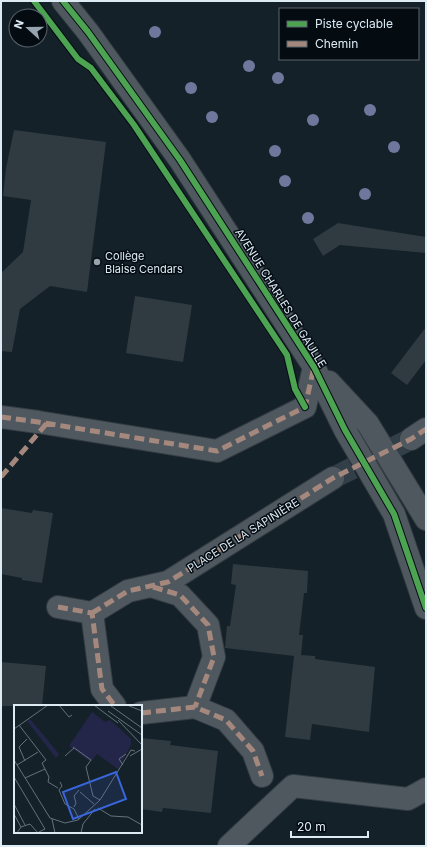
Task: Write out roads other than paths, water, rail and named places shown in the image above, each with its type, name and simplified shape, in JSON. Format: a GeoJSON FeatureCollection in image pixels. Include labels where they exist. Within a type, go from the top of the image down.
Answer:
{"type":"FeatureCollection","features":[{"type":"Feature","properties":{"kind":"street","name":"AVENUE CHARLES DE GAULLE"},"geometry":{"type":"LineString","coordinates":[[63,1],[74,10],[180,160],[314,367],[345,430],[394,514],[426,608]]}},
{"type":"Feature","properties":{"kind":"street","name":"AVENUE CHARLES DE GAULLE"},"geometry":{"type":"LineString","coordinates":[[314,367],[368,424],[426,519]]}},
{"type":"Feature","properties":{"kind":"street"},"geometry":{"type":"LineString","coordinates":[[1,417],[218,451],[305,407],[314,367]]}},
{"type":"Feature","properties":{"kind":"street","name":"PLACE DE LA SAPINIÈRE"},"geometry":{"type":"LineString","coordinates":[[92,613],[128,591],[168,582],[333,478]]}},
{"type":"Feature","properties":{"kind":"street","name":"PLACE DE LA SAPINIÈRE"},"geometry":{"type":"LineString","coordinates":[[151,586],[180,595],[208,625],[214,657],[195,707]]}},
{"type":"Feature","properties":{"kind":"street"},"geometry":{"type":"LineString","coordinates":[[58,607],[92,613],[102,689],[114,705]]}},
{"type":"Feature","properties":{"kind":"street"},"geometry":{"type":"LineString","coordinates":[[142,713],[195,707],[226,720],[253,751],[262,776]]}},
{"type":"Feature","properties":{"kind":"street"},"geometry":{"type":"LineString","coordinates":[[229,846],[293,786],[420,799]]}},
{"type":"Feature","properties":{"kind":"tunnel"},"geometry":{"type":"LineString","coordinates":[[333,478],[411,439]]}},
{"type":"Feature","properties":{"kind":"place","name":"Collège Blaise Cendars"},"geometry":{"type":"Point","coordinates":[97,262]}}]}
